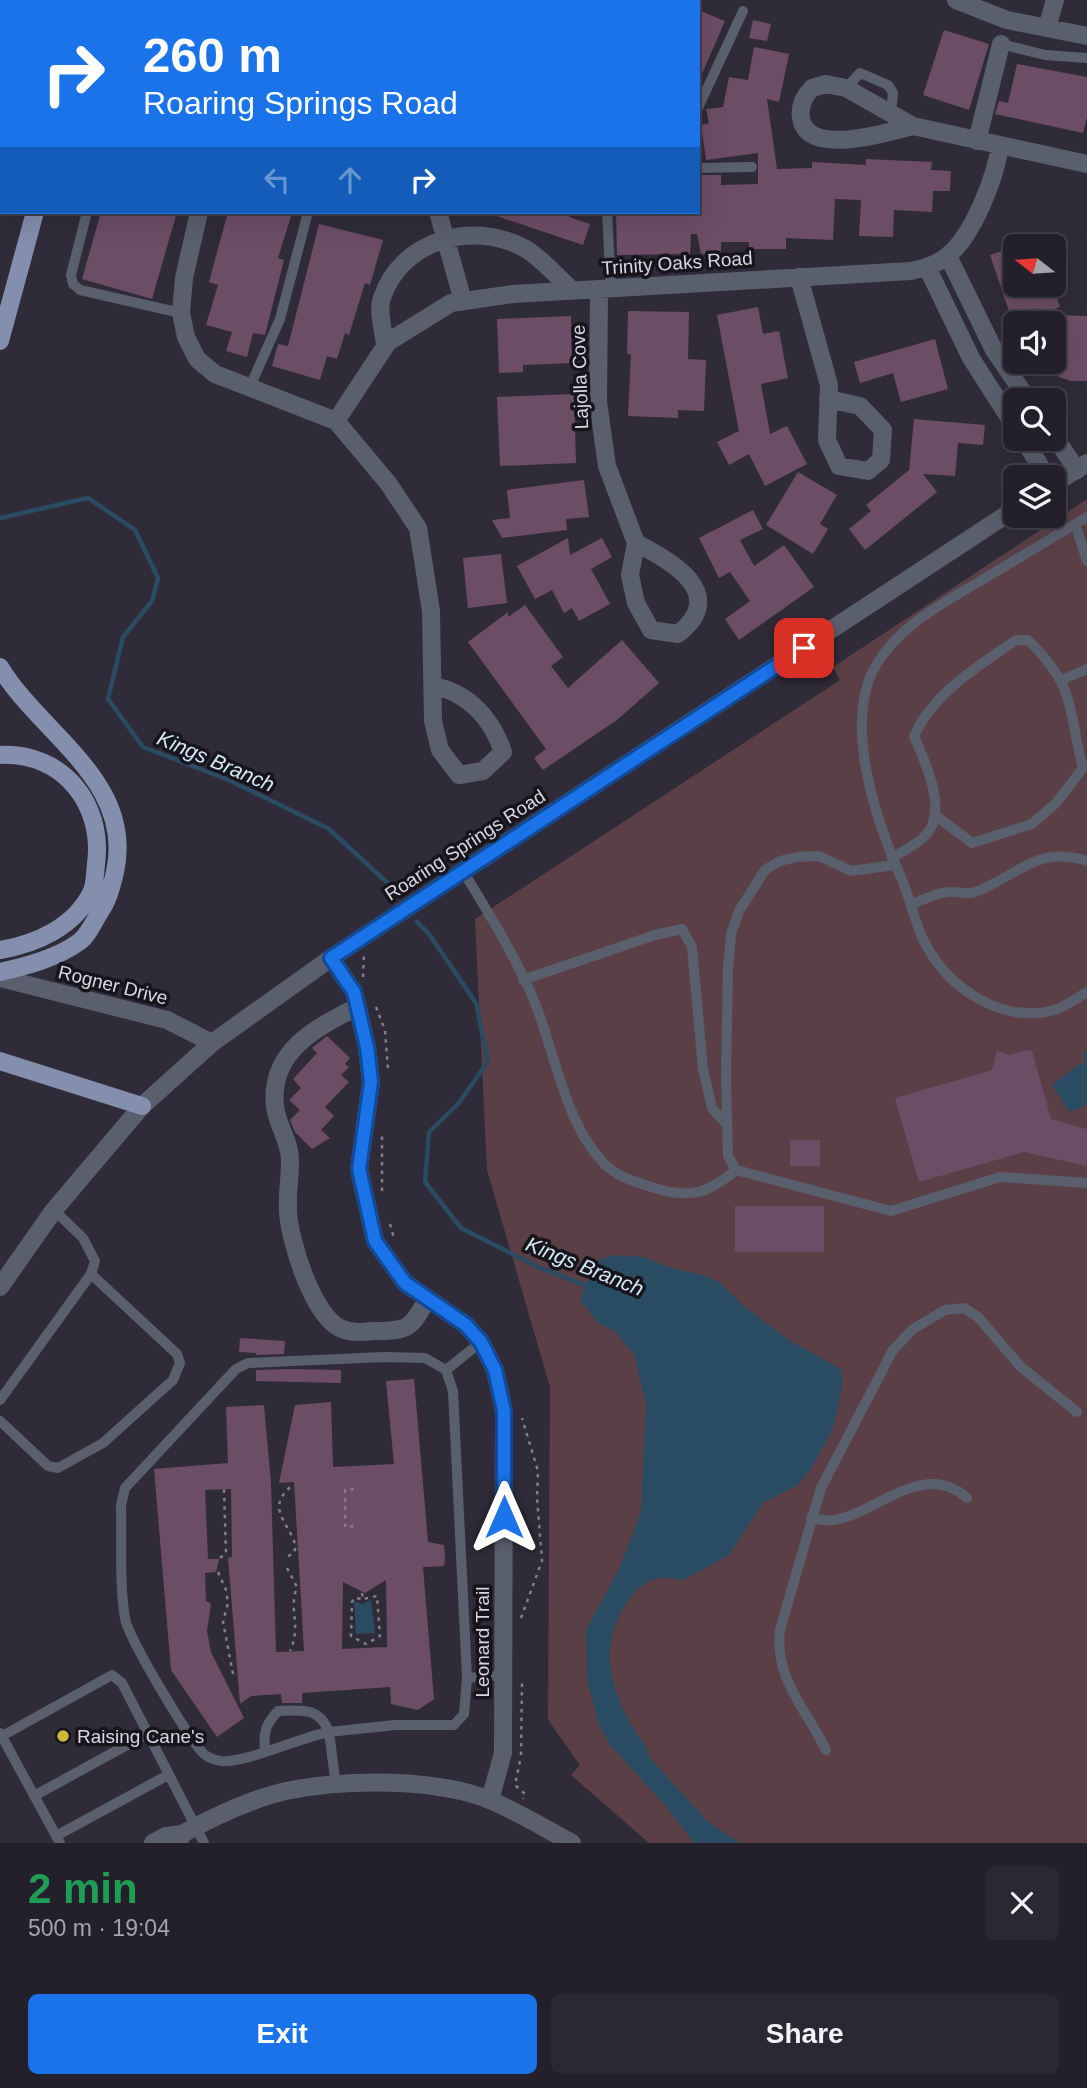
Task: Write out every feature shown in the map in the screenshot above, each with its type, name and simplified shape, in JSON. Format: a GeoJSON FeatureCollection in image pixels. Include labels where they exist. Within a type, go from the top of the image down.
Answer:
{"type":"FeatureCollection","features":[{"type":"Feature","properties":{"kind":"main road"},"geometry":{"type":"LineString","coordinates":[[0,341],[33,214]]}},
{"type":"Feature","properties":{"kind":"main road"},"geometry":{"type":"LineString","coordinates":[[0,667],[10,685],[61,738],[101,788],[114,816],[120,848],[108,898],[81,941],[33,965],[0,972]]}},
{"type":"Feature","properties":{"kind":"main road"},"geometry":{"type":"LineString","coordinates":[[0,755],[28,758],[51,767],[71,780],[86,799],[98,845],[93,890],[66,922],[46,937],[27,945],[0,950]]}},
{"type":"Feature","properties":{"kind":"main road"},"geometry":{"type":"LineString","coordinates":[[0,1060],[142,1106]]}},
{"type":"Feature","properties":{"kind":"street"},"geometry":{"type":"LineString","coordinates":[[956,0],[1007,20],[1087,36]]}},
{"type":"Feature","properties":{"kind":"street"},"geometry":{"type":"LineString","coordinates":[[1047,28],[1055,0]]}},
{"type":"Feature","properties":{"kind":"street"},"geometry":{"type":"LineString","coordinates":[[977,141],[1001,44]]}},
{"type":"Feature","properties":{"kind":"street"},"geometry":{"type":"LineString","coordinates":[[913,126],[845,140],[817,137],[808,131],[800,116],[803,99],[808,92],[826,84],[846,88],[913,126],[1087,164]]}},
{"type":"Feature","properties":{"kind":"street"},"geometry":{"type":"LineString","coordinates":[[1000,146],[996,171],[981,208],[948,257],[994,350],[1020,388]]}},
{"type":"Feature","properties":{"kind":"street"},"geometry":{"type":"LineString","coordinates":[[199,214],[184,278],[181,313],[186,337],[197,359],[215,374],[336,421],[388,483],[418,528],[431,611],[433,721],[440,750],[459,775],[483,771],[503,752],[496,730],[454,690],[434,686]]}},
{"type":"Feature","properties":{"kind":"street"},"geometry":{"type":"LineString","coordinates":[[439,214],[463,301]]}},
{"type":"Feature","properties":{"kind":"street"},"geometry":{"type":"LineString","coordinates":[[385,346],[381,299],[403,261],[445,238],[485,236],[524,248],[572,290]]}},
{"type":"Feature","properties":{"kind":"street","name":"Trinity Oaks Road"},"geometry":{"type":"LineString","coordinates":[[336,421],[385,346],[451,303],[572,290],[911,271],[948,257]]}},
{"type":"Feature","properties":{"kind":"street"},"geometry":{"type":"LineString","coordinates":[[927,267],[971,358],[1003,407]]}},
{"type":"Feature","properties":{"kind":"street"},"geometry":{"type":"LineString","coordinates":[[799,276],[828,386],[828,399]]}},
{"type":"Feature","properties":{"kind":"street","name":"Lajolla Cove"},"geometry":{"type":"LineString","coordinates":[[605,289],[598,402],[605,453],[636,543],[629,575],[636,603],[651,630],[678,634],[692,623],[698,600],[689,576],[670,559],[636,543]]}},
{"type":"Feature","properties":{"kind":"street"},"geometry":{"type":"LineString","coordinates":[[1066,449],[1082,467],[1066,477]]}},
{"type":"Feature","properties":{"kind":"street","name":"Roaring Springs Road"},"geometry":{"type":"LineString","coordinates":[[0,1287],[54,1210],[142,1106],[212,1043],[331,958],[1003,517]]}},
{"type":"Feature","properties":{"kind":"street","name":"Leonard Trail"},"geometry":{"type":"LineString","coordinates":[[331,958],[364,1003],[371,1082],[359,1169],[375,1241],[389,1266],[405,1283],[466,1325],[481,1342],[495,1370],[504,1411],[503,1753],[491,1800]]}},
{"type":"Feature","properties":{"kind":"street","name":"Rogner Drive"},"geometry":{"type":"LineString","coordinates":[[0,978],[167,1020],[212,1043]]}},
{"type":"Feature","properties":{"kind":"street"},"geometry":{"type":"LineString","coordinates":[[364,1003],[315,1027],[292,1049],[275,1091],[275,1108],[289,1146],[288,1213],[295,1246],[308,1283],[320,1305],[335,1325],[342,1329],[402,1330],[415,1320],[427,1299]]}},
{"type":"Feature","properties":{"kind":"street"},"geometry":{"type":"LineString","coordinates":[[153,1843],[166,1836],[190,1837],[290,1790],[336,1786],[436,1786],[491,1800],[572,1843]]}},
{"type":"Feature","properties":{"kind":"lane"},"geometry":{"type":"LineString","coordinates":[[700,104],[743,11]]}},
{"type":"Feature","properties":{"kind":"lane"},"geometry":{"type":"LineString","coordinates":[[1001,44],[1045,55],[1087,58]]}},
{"type":"Feature","properties":{"kind":"lane"},"geometry":{"type":"LineString","coordinates":[[700,168],[752,167]]}},
{"type":"Feature","properties":{"kind":"lane"},"geometry":{"type":"LineString","coordinates":[[86,214],[71,275],[73,284],[80,290],[181,313]]}},
{"type":"Feature","properties":{"kind":"lane"},"geometry":{"type":"LineString","coordinates":[[249,389],[280,319],[307,214]]}},
{"type":"Feature","properties":{"kind":"lane"},"geometry":{"type":"LineString","coordinates":[[605,289],[607,214]]}},
{"type":"Feature","properties":{"kind":"lane"},"geometry":{"type":"LineString","coordinates":[[1087,517],[918,618],[891,644],[875,667],[864,697],[861,724],[865,761],[894,862],[927,946],[946,972],[966,991],[995,1007],[1015,1012],[1055,1010],[1087,992]]}},
{"type":"Feature","properties":{"kind":"lane"},"geometry":{"type":"LineString","coordinates":[[1075,524],[1087,561]]}},
{"type":"Feature","properties":{"kind":"lane"},"geometry":{"type":"LineString","coordinates":[[935,815],[972,844],[1032,824],[1056,803],[1083,768],[1070,703],[1062,680],[1053,664],[1028,640],[1016,640],[935,701],[914,736],[931,783],[935,815],[927,834],[894,862],[851,871],[819,856],[797,857],[780,861],[765,870],[752,887],[731,934],[728,1156],[736,1170],[891,1211],[1000,1177],[1087,1183]]}},
{"type":"Feature","properties":{"kind":"lane"},"geometry":{"type":"LineString","coordinates":[[1062,680],[1087,668]]}},
{"type":"Feature","properties":{"kind":"lane"},"geometry":{"type":"LineString","coordinates":[[912,904],[946,892],[974,893],[1020,866],[1041,858],[1064,855],[1087,861]]}},
{"type":"Feature","properties":{"kind":"lane"},"geometry":{"type":"LineString","coordinates":[[463,871],[523,980],[574,1113],[593,1151],[611,1170],[638,1183],[691,1195],[718,1184],[736,1170]]}},
{"type":"Feature","properties":{"kind":"lane"},"geometry":{"type":"LineString","coordinates":[[523,980],[655,935],[682,929],[692,947],[703,1069],[712,1108],[727,1125]]}},
{"type":"Feature","properties":{"kind":"lane"},"geometry":{"type":"LineString","coordinates":[[0,1400],[91,1274],[95,1261],[83,1238],[54,1210]]}},
{"type":"Feature","properties":{"kind":"lane"},"geometry":{"type":"LineString","coordinates":[[0,1421],[48,1466],[58,1468],[103,1443],[173,1380],[180,1363],[177,1354],[91,1274]]}},
{"type":"Feature","properties":{"kind":"lane"},"geometry":{"type":"LineString","coordinates":[[826,1750],[788,1685],[777,1651],[780,1629],[821,1488],[893,1350],[913,1329],[945,1310],[964,1308],[977,1316],[1021,1367],[1077,1412]]}},
{"type":"Feature","properties":{"kind":"lane"},"geometry":{"type":"LineString","coordinates":[[446,1370],[481,1342]]}},
{"type":"Feature","properties":{"kind":"lane"},"geometry":{"type":"LineString","coordinates":[[384,1357],[425,1358],[446,1370],[453,1391],[467,1678],[464,1714],[454,1725],[395,1725],[329,1732],[222,1761],[203,1754],[139,1651],[125,1619],[121,1505],[125,1488],[236,1369],[248,1363],[384,1357]]}},
{"type":"Feature","properties":{"kind":"lane"},"geometry":{"type":"LineString","coordinates":[[811,1518],[832,1520],[922,1485],[956,1488],[967,1498]]}},
{"type":"Feature","properties":{"kind":"lane"},"geometry":{"type":"LineString","coordinates":[[168,1775],[58,1839],[1,1735],[112,1675],[122,1683],[168,1775],[190,1837]]}},
{"type":"Feature","properties":{"kind":"lane"},"geometry":{"type":"LineString","coordinates":[[467,1678],[503,1675]]}},
{"type":"Feature","properties":{"kind":"lane"},"geometry":{"type":"LineString","coordinates":[[265,1750],[264,1732],[268,1722],[278,1711],[314,1712],[324,1719],[329,1732],[336,1786]]}},
{"type":"Feature","properties":{"kind":"lane"},"geometry":{"type":"LineString","coordinates":[[34,1796],[147,1734]]}},
{"type":"Feature","properties":{"kind":"path"},"geometry":{"type":"LineString","coordinates":[[363,977],[364,954]]}},
{"type":"Feature","properties":{"kind":"path"},"geometry":{"type":"LineString","coordinates":[[364,1003],[385,1030],[387,1076]]}},
{"type":"Feature","properties":{"kind":"path"},"geometry":{"type":"LineString","coordinates":[[382,1122],[382,1199]]}},
{"type":"Feature","properties":{"kind":"path"},"geometry":{"type":"LineString","coordinates":[[386,1212],[400,1247]]}},
{"type":"Feature","properties":{"kind":"path"},"geometry":{"type":"LineString","coordinates":[[521,1412],[538,1471],[537,1498],[542,1561],[521,1618]]}},
{"type":"Feature","properties":{"kind":"path"},"geometry":{"type":"LineString","coordinates":[[288,1556],[293,1554],[296,1547],[279,1511],[279,1504],[283,1494],[294,1484]]}},
{"type":"Feature","properties":{"kind":"path"},"geometry":{"type":"LineString","coordinates":[[220,1558],[226,1553],[224,1489]]}},
{"type":"Feature","properties":{"kind":"path"},"geometry":{"type":"LineString","coordinates":[[354,1489],[345,1490],[345,1527],[356,1526]]}},
{"type":"Feature","properties":{"kind":"path"},"geometry":{"type":"LineString","coordinates":[[287,1568],[297,1587],[293,1604],[298,1629],[290,1651]]}},
{"type":"Feature","properties":{"kind":"path"},"geometry":{"type":"LineString","coordinates":[[218,1572],[228,1603],[223,1622],[234,1679]]}},
{"type":"Feature","properties":{"kind":"path"},"geometry":{"type":"LineString","coordinates":[[362,1594],[363,1599]]}},
{"type":"Feature","properties":{"kind":"path"},"geometry":{"type":"LineString","coordinates":[[377,1596],[380,1636],[366,1644],[351,1636],[352,1602],[354,1598],[363,1599],[377,1596]]}},
{"type":"Feature","properties":{"kind":"path"},"geometry":{"type":"LineString","coordinates":[[516,1813],[525,1794],[515,1784],[522,1748],[522,1670]]}},
{"type":"Feature","properties":{"kind":"shaded area"},"geometry":{"type":"Polygon","coordinates":[[[1087,499],[1087,1843],[649,1843],[571,1775],[580,1765],[548,1720],[550,1387],[487,1170],[475,919],[840,680],[833,667],[1043,528],[1066,528],[1066,513],[1087,499]]]}},
{"type":"Feature","properties":{"kind":"water"},"geometry":{"type":"Polygon","coordinates":[[[1087,1048],[1087,1104],[1070,1112],[1052,1085],[1079,1064],[1085,1063],[1084,1054],[1087,1048]]]}},
{"type":"Feature","properties":{"kind":"water"},"geometry":{"type":"Polygon","coordinates":[[[614,1255],[644,1257],[719,1282],[745,1307],[790,1341],[840,1368],[843,1380],[831,1433],[798,1485],[763,1503],[729,1555],[682,1581],[665,1578],[650,1581],[637,1590],[626,1603],[613,1637],[610,1654],[616,1691],[629,1721],[647,1748],[649,1757],[707,1821],[740,1843],[694,1843],[665,1805],[610,1745],[600,1727],[587,1682],[586,1630],[620,1567],[641,1512],[646,1404],[634,1354],[614,1331],[598,1323],[580,1300],[594,1262],[614,1255]]]}},
{"type":"Feature","properties":{"kind":"water"},"geometry":{"type":"Polygon","coordinates":[[[371,1600],[375,1633],[356,1634],[354,1601],[363,1604],[371,1600]]]}},
{"type":"Feature","properties":{"kind":"building"},"geometry":{"type":"Polygon","coordinates":[[[700,11],[725,21],[700,78],[700,11]]]}},
{"type":"Feature","properties":{"kind":"building"},"geometry":{"type":"Polygon","coordinates":[[[753,20],[771,24],[767,41],[749,38],[753,20]]]}},
{"type":"Feature","properties":{"kind":"building"},"geometry":{"type":"Polygon","coordinates":[[[944,30],[989,44],[969,110],[923,95],[944,30]]]}},
{"type":"Feature","properties":{"kind":"building"},"geometry":{"type":"Polygon","coordinates":[[[754,47],[789,54],[779,102],[767,99],[777,169],[812,168],[812,162],[866,165],[866,159],[932,162],[931,170],[951,171],[950,191],[933,191],[932,212],[894,210],[893,237],[859,236],[861,200],[835,199],[833,240],[786,238],[786,249],[749,249],[749,242],[721,242],[721,254],[701,254],[697,234],[691,234],[690,254],[617,255],[616,214],[700,214],[700,175],[721,175],[721,185],[758,184],[758,153],[706,160],[701,125],[709,123],[706,109],[723,107],[729,77],[748,80],[754,47]]]}},
{"type":"Feature","properties":{"kind":"building"},"geometry":{"type":"Polygon","coordinates":[[[1017,64],[1087,77],[1087,117],[1083,133],[995,114],[999,101],[1008,103],[1017,64]]]}},
{"type":"Feature","properties":{"kind":"building"},"geometry":{"type":"Polygon","coordinates":[[[100,214],[176,214],[152,299],[82,279],[100,214]]]}},
{"type":"Feature","properties":{"kind":"building"},"geometry":{"type":"Polygon","coordinates":[[[227,214],[291,216],[278,258],[284,260],[265,335],[253,333],[247,357],[226,351],[232,332],[206,325],[218,285],[209,282],[227,214]]]}},
{"type":"Feature","properties":{"kind":"building"},"geometry":{"type":"Polygon","coordinates":[[[491,214],[570,214],[569,217],[590,224],[583,245],[491,214]]]}},
{"type":"Feature","properties":{"kind":"building"},"geometry":{"type":"Polygon","coordinates":[[[319,224],[383,240],[370,285],[365,283],[349,335],[345,333],[337,359],[327,356],[320,380],[272,366],[278,344],[288,346],[319,224]]]}},
{"type":"Feature","properties":{"kind":"building"},"geometry":{"type":"Polygon","coordinates":[[[1003,251],[1003,293],[990,255],[1003,251]]]}},
{"type":"Feature","properties":{"kind":"building"},"geometry":{"type":"Polygon","coordinates":[[[1005,298],[1057,298],[1060,307],[1048,311],[1009,311],[1005,298]]]}},
{"type":"Feature","properties":{"kind":"building"},"geometry":{"type":"Polygon","coordinates":[[[758,307],[763,334],[779,331],[788,378],[761,384],[770,434],[787,426],[807,464],[765,486],[749,454],[729,465],[717,442],[739,431],[717,315],[758,307]]]}},
{"type":"Feature","properties":{"kind":"building"},"geometry":{"type":"Polygon","coordinates":[[[628,311],[689,312],[688,359],[706,360],[704,411],[678,410],[678,418],[628,416],[631,354],[627,354],[628,311]]]}},
{"type":"Feature","properties":{"kind":"building"},"geometry":{"type":"Polygon","coordinates":[[[1066,315],[1087,316],[1087,381],[1070,381],[1051,374],[1066,374],[1066,315]]]}},
{"type":"Feature","properties":{"kind":"building"},"geometry":{"type":"Polygon","coordinates":[[[571,316],[572,363],[523,365],[523,372],[499,373],[497,319],[571,316]]]}},
{"type":"Feature","properties":{"kind":"building"},"geometry":{"type":"Polygon","coordinates":[[[935,339],[948,389],[901,402],[893,373],[860,383],[854,362],[935,339]]]}},
{"type":"Feature","properties":{"kind":"building"},"geometry":{"type":"Polygon","coordinates":[[[574,394],[576,463],[500,466],[497,397],[574,394]]]}},
{"type":"Feature","properties":{"kind":"building"},"geometry":{"type":"Polygon","coordinates":[[[914,419],[985,425],[983,445],[958,443],[955,476],[923,474],[937,492],[865,550],[849,529],[871,511],[866,505],[909,470],[914,419]]]}},
{"type":"Feature","properties":{"kind":"building"},"geometry":{"type":"Polygon","coordinates":[[[798,472],[837,495],[820,524],[828,529],[813,554],[766,525],[798,472]]]}},
{"type":"Feature","properties":{"kind":"building"},"geometry":{"type":"Polygon","coordinates":[[[584,480],[589,517],[566,519],[567,530],[502,538],[492,520],[510,518],[507,490],[584,480]]]}},
{"type":"Feature","properties":{"kind":"building"},"geometry":{"type":"Polygon","coordinates":[[[753,510],[763,529],[740,540],[754,566],[784,545],[814,587],[739,640],[725,619],[750,601],[730,572],[719,578],[699,538],[753,510]]]}},
{"type":"Feature","properties":{"kind":"building"},"geometry":{"type":"Polygon","coordinates":[[[568,538],[570,555],[602,538],[612,557],[591,569],[610,604],[579,621],[572,608],[564,613],[552,590],[535,599],[517,566],[568,538]]]}},
{"type":"Feature","properties":{"kind":"building"},"geometry":{"type":"Polygon","coordinates":[[[501,554],[507,603],[468,608],[463,558],[501,554]]]}},
{"type":"Feature","properties":{"kind":"building"},"geometry":{"type":"Polygon","coordinates":[[[525,605],[563,657],[551,666],[568,688],[622,640],[659,683],[617,720],[543,770],[534,758],[546,749],[468,642],[508,612],[508,617],[525,605]]]}},
{"type":"Feature","properties":{"kind":"building"},"geometry":{"type":"Polygon","coordinates":[[[327,1036],[350,1058],[345,1064],[349,1067],[341,1075],[349,1082],[325,1107],[334,1116],[321,1130],[330,1138],[312,1149],[295,1132],[290,1120],[300,1110],[289,1100],[301,1088],[293,1079],[317,1053],[312,1048],[327,1036]]]}},
{"type":"Feature","properties":{"kind":"building"},"geometry":{"type":"Polygon","coordinates":[[[997,1051],[1009,1055],[1032,1051],[1051,1119],[1087,1129],[1087,1166],[1024,1152],[919,1182],[895,1098],[992,1070],[997,1051]]]}},
{"type":"Feature","properties":{"kind":"building"},"geometry":{"type":"Polygon","coordinates":[[[790,1140],[820,1140],[820,1166],[790,1166],[790,1140]]]}},
{"type":"Feature","properties":{"kind":"building"},"geometry":{"type":"Polygon","coordinates":[[[735,1206],[824,1206],[824,1252],[735,1252],[735,1206]]]}},
{"type":"Feature","properties":{"kind":"building"},"geometry":{"type":"Polygon","coordinates":[[[240,1338],[285,1341],[284,1354],[256,1355],[239,1352],[240,1338]]]}},
{"type":"Feature","properties":{"kind":"building"},"geometry":{"type":"Polygon","coordinates":[[[256,1370],[341,1370],[341,1383],[256,1381],[256,1370]]]}},
{"type":"Feature","properties":{"kind":"building"},"geometry":{"type":"Polygon","coordinates":[[[414,1379],[428,1542],[444,1545],[444,1566],[423,1567],[434,1699],[418,1710],[391,1704],[390,1687],[302,1693],[302,1703],[282,1703],[281,1694],[251,1696],[240,1704],[228,1558],[232,1557],[231,1489],[205,1490],[208,1559],[219,1559],[216,1572],[205,1573],[206,1601],[211,1604],[207,1631],[211,1652],[244,1718],[217,1737],[171,1670],[154,1469],[228,1463],[226,1407],[264,1405],[271,1483],[276,1652],[304,1651],[294,1482],[279,1483],[295,1405],[331,1402],[333,1467],[394,1464],[386,1381],[414,1379]],[[386,1580],[365,1593],[343,1582],[342,1649],[387,1647],[386,1580]]]}},
{"type":"Feature","properties":{"kind":"waterway","name":"Kings Branch"},"geometry":{"type":"LineString","coordinates":[[0,518],[88,498],[135,530],[158,578],[152,601],[123,637],[108,699],[143,747],[229,780],[329,829],[391,886]]}},
{"type":"Feature","properties":{"kind":"waterway","name":"Kings Branch"},"geometry":{"type":"LineString","coordinates":[[417,922],[429,934],[476,1003],[488,1061],[459,1103],[429,1132],[425,1182],[461,1228],[538,1267],[590,1287]]}},
{"type":"Feature","properties":{"kind":"place","name":"Raising Cane's"},"geometry":{"type":"Point","coordinates":[63,1736]}},
{"type":"Feature","properties":{"kind":"route"},"geometry":{"type":"LineString","coordinates":[[504,1517],[504,1411],[495,1370],[481,1342],[466,1325],[405,1283],[389,1266],[375,1241],[359,1169],[362,1128],[371,1082],[367,1047],[354,992],[331,958],[804,648]]}}]}
